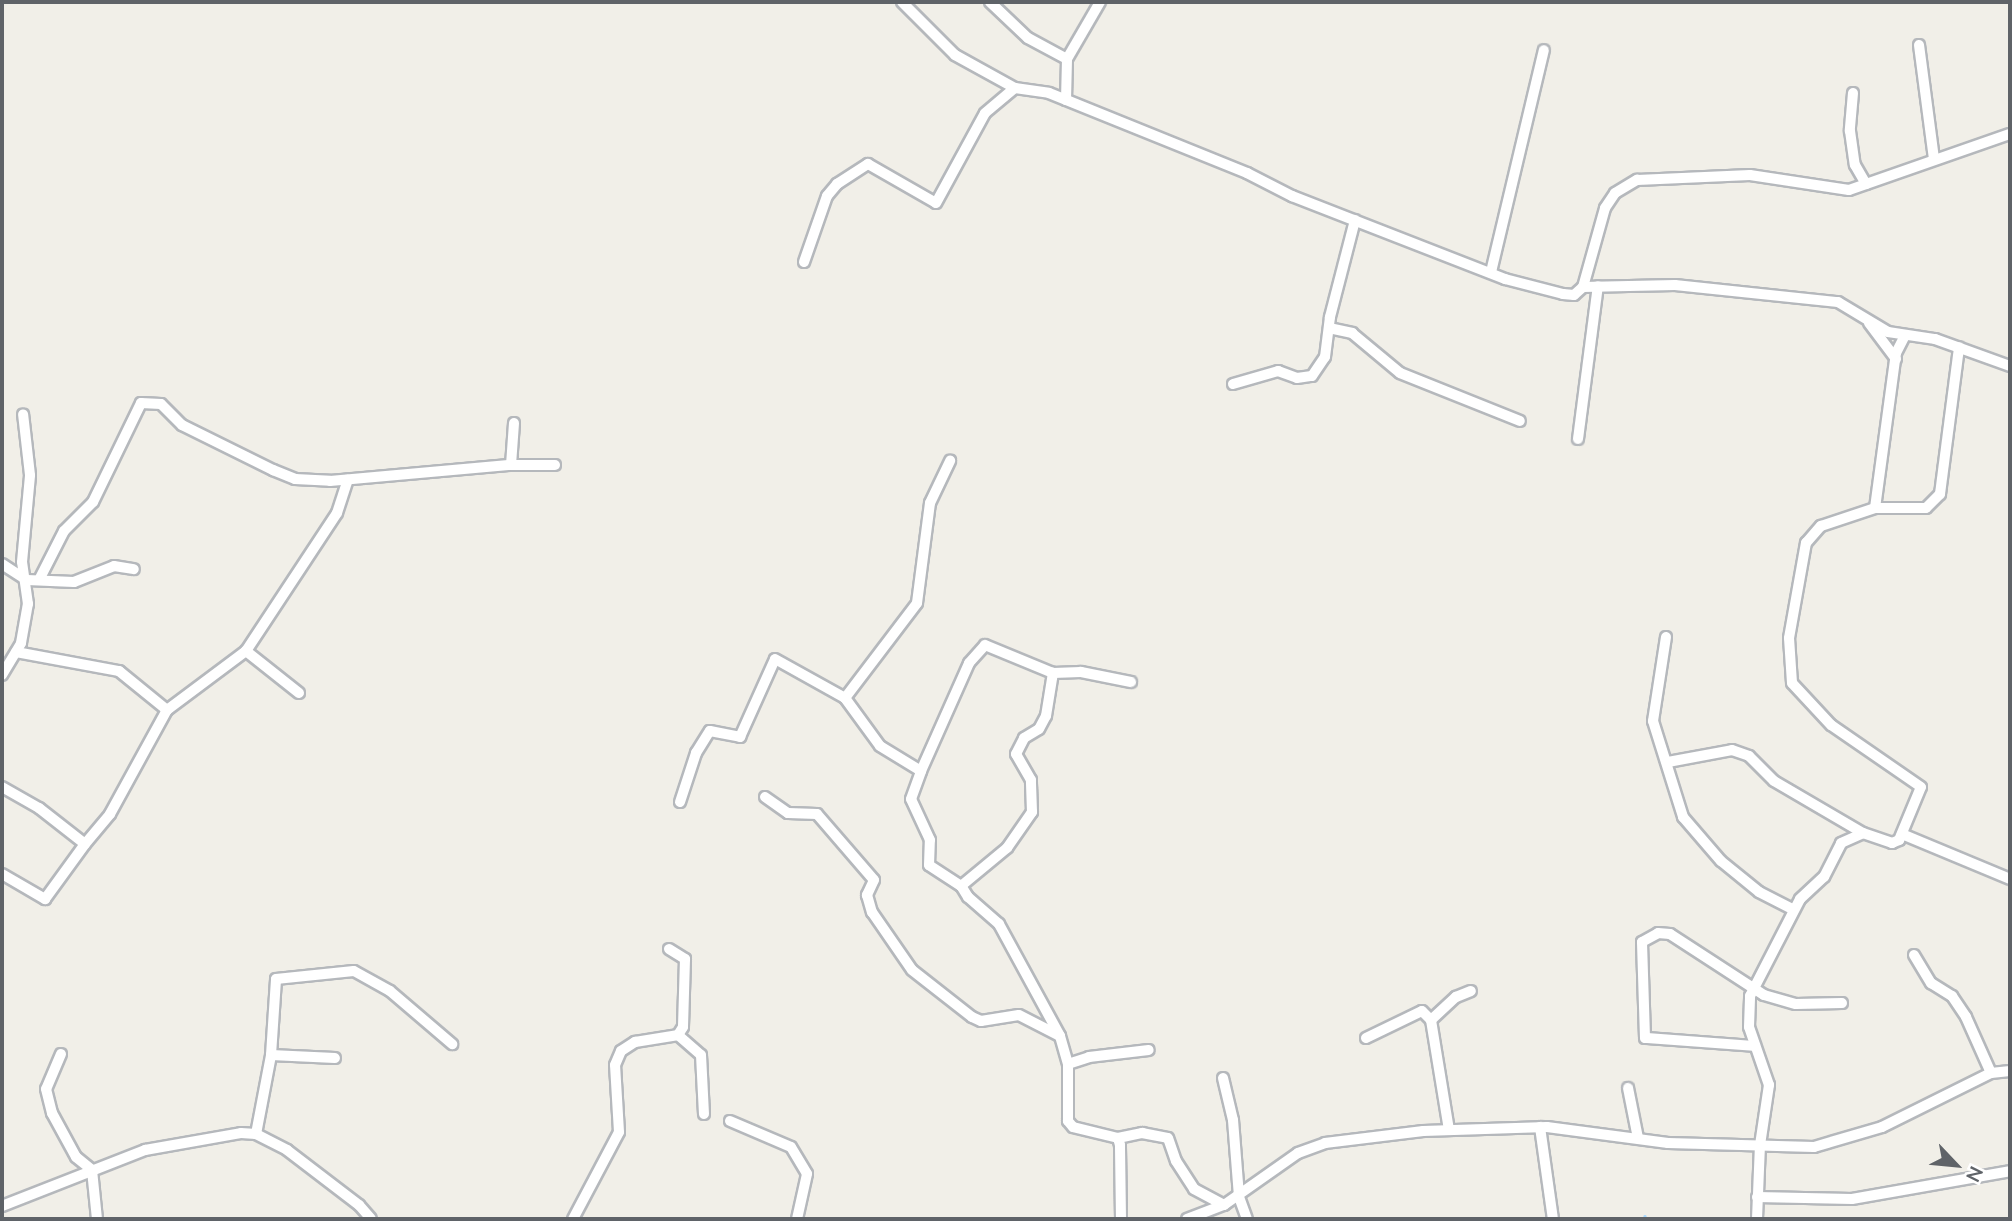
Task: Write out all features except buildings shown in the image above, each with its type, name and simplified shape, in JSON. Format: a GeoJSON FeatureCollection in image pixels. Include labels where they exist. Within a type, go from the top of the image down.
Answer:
{"type":"FeatureCollection","features":[{"type":"Feature","properties":{"kind":"street"},"geometry":{"type":"LineString","coordinates":[[902,2],[955,55],[1015,88],[1066,100],[1355,220],[1491,272],[1563,294],[1574,295],[1583,287],[1605,208],[1615,193],[1637,180],[1750,175],[1834,190],[1866,184],[2010,134]]}},
{"type":"Feature","properties":{"kind":"street"},"geometry":{"type":"LineString","coordinates":[[990,2],[1028,38],[1067,59]]}},
{"type":"Feature","properties":{"kind":"street"},"geometry":{"type":"LineString","coordinates":[[1066,100],[1067,59],[1100,2]]}},
{"type":"Feature","properties":{"kind":"street"},"geometry":{"type":"LineString","coordinates":[[1919,45],[1934,159]]}},
{"type":"Feature","properties":{"kind":"street"},"geometry":{"type":"LineString","coordinates":[[1491,272],[1544,50]]}},
{"type":"Feature","properties":{"kind":"street"},"geometry":{"type":"LineString","coordinates":[[804,262],[827,196],[837,184],[868,164],[936,203],[985,113],[1015,88]]}},
{"type":"Feature","properties":{"kind":"street"},"geometry":{"type":"LineString","coordinates":[[1853,93],[1850,131],[1855,165],[1866,184]]}},
{"type":"Feature","properties":{"kind":"street"},"geometry":{"type":"LineString","coordinates":[[1233,384],[1278,371],[1297,378],[1312,376],[1325,357],[1329,328],[1355,220]]}},
{"type":"Feature","properties":{"kind":"street"},"geometry":{"type":"LineString","coordinates":[[1583,287],[1675,285],[1838,302],[1888,332],[1959,347],[2010,366]]}},
{"type":"Feature","properties":{"kind":"street"},"geometry":{"type":"LineString","coordinates":[[1578,439],[1598,286]]}},
{"type":"Feature","properties":{"kind":"street"},"geometry":{"type":"LineString","coordinates":[[1865,318],[1896,359]]}},
{"type":"Feature","properties":{"kind":"street"},"geometry":{"type":"LineString","coordinates":[[1329,328],[1352,333],[1400,373],[1520,421]]}},
{"type":"Feature","properties":{"kind":"street"},"geometry":{"type":"LineString","coordinates":[[1875,508],[1878,461],[1896,359],[1905,335]]}},
{"type":"Feature","properties":{"kind":"street"},"geometry":{"type":"LineString","coordinates":[[1668,762],[1731,750],[1749,756],[1774,781],[1863,833],[1892,843],[1902,834],[1921,787],[1813,709],[1791,683],[1788,667],[1806,542],[1822,526],[1875,508],[1926,508],[1940,494],[1959,347]]}},
{"type":"Feature","properties":{"kind":"street"},"geometry":{"type":"LineString","coordinates":[[40,580],[64,531],[93,502],[141,403],[169,408],[182,425],[287,476],[348,480],[454,467],[555,465]]}},
{"type":"Feature","properties":{"kind":"street"},"geometry":{"type":"LineString","coordinates":[[2,675],[16,652],[29,604],[22,539],[30,475],[23,414]]}},
{"type":"Feature","properties":{"kind":"street"},"geometry":{"type":"LineString","coordinates":[[511,465],[514,423]]}},
{"type":"Feature","properties":{"kind":"street"},"geometry":{"type":"LineString","coordinates":[[845,698],[916,603],[930,503],[950,461]]}},
{"type":"Feature","properties":{"kind":"street"},"geometry":{"type":"LineString","coordinates":[[2,874],[45,899],[110,814],[167,710],[246,652],[337,513],[348,480]]}},
{"type":"Feature","properties":{"kind":"street"},"geometry":{"type":"LineString","coordinates":[[2,564],[27,580],[74,582],[114,566],[134,569]]}},
{"type":"Feature","properties":{"kind":"street"},"geometry":{"type":"LineString","coordinates":[[1667,637],[1653,721],[1683,817],[1715,855],[1759,892],[1794,910]]}},
{"type":"Feature","properties":{"kind":"street"},"geometry":{"type":"LineString","coordinates":[[1131,682],[1081,672],[1052,673],[985,645],[969,663],[920,771],[911,799],[930,840],[929,865],[961,886],[968,897],[999,924],[1060,1036],[1068,1064],[1068,1121],[1073,1128],[1118,1138],[1142,1133],[1168,1138],[1176,1161],[1194,1189],[1224,1205]]}},
{"type":"Feature","properties":{"kind":"street"},"geometry":{"type":"LineString","coordinates":[[16,652],[119,671],[167,710]]}},
{"type":"Feature","properties":{"kind":"street"},"geometry":{"type":"LineString","coordinates":[[246,652],[299,693]]}},
{"type":"Feature","properties":{"kind":"street"},"geometry":{"type":"LineString","coordinates":[[680,802],[696,752],[710,731],[740,737],[775,659],[845,698],[880,746],[920,771]]}},
{"type":"Feature","properties":{"kind":"street"},"geometry":{"type":"LineString","coordinates":[[961,886],[1007,848],[1032,812],[1031,780],[1016,754],[1024,738],[1039,729],[1046,716],[1052,673]]}},
{"type":"Feature","properties":{"kind":"street"},"geometry":{"type":"LineString","coordinates":[[2,787],[39,808],[85,844]]}},
{"type":"Feature","properties":{"kind":"street"},"geometry":{"type":"LineString","coordinates":[[765,797],[788,813],[817,814],[874,880],[867,895],[872,912],[912,970],[972,1017],[981,1021],[1019,1015],[1060,1036]]}},
{"type":"Feature","properties":{"kind":"street"},"geometry":{"type":"LineString","coordinates":[[1757,1219],[1760,1145],[1769,1085],[1755,1046],[1749,1015],[1754,990],[1794,910],[1824,877],[1841,843],[1863,833]]}},
{"type":"Feature","properties":{"kind":"street"},"geometry":{"type":"LineString","coordinates":[[1902,834],[2010,879]]}},
{"type":"Feature","properties":{"kind":"street"},"geometry":{"type":"LineString","coordinates":[[1755,1046],[1645,1038],[1642,942],[1658,933],[1670,934],[1754,990],[1796,1004],[1842,1003]]}},
{"type":"Feature","properties":{"kind":"street"},"geometry":{"type":"LineString","coordinates":[[573,1219],[619,1132],[615,1065],[621,1051],[635,1042],[678,1035],[683,1027],[685,959],[669,948]]}},
{"type":"Feature","properties":{"kind":"street"},"geometry":{"type":"LineString","coordinates":[[1914,955],[1931,983],[1952,996],[1966,1017],[1991,1073]]}},
{"type":"Feature","properties":{"kind":"street"},"geometry":{"type":"LineString","coordinates":[[256,1135],[271,1055],[276,979],[355,971],[390,991],[452,1044]]}},
{"type":"Feature","properties":{"kind":"street"},"geometry":{"type":"LineString","coordinates":[[1431,1020],[1457,997],[1471,991]]}},
{"type":"Feature","properties":{"kind":"street"},"geometry":{"type":"LineString","coordinates":[[1366,1038],[1422,1011],[1431,1020],[1449,1130]]}},
{"type":"Feature","properties":{"kind":"street"},"geometry":{"type":"LineString","coordinates":[[678,1035],[701,1055],[704,1114]]}},
{"type":"Feature","properties":{"kind":"street"},"geometry":{"type":"LineString","coordinates":[[1068,1064],[1101,1055],[1149,1050]]}},
{"type":"Feature","properties":{"kind":"street"},"geometry":{"type":"LineString","coordinates":[[61,1054],[46,1089],[52,1113],[76,1157],[92,1170],[97,1219]]}},
{"type":"Feature","properties":{"kind":"street"},"geometry":{"type":"LineString","coordinates":[[271,1055],[335,1058]]}},
{"type":"Feature","properties":{"kind":"street"},"geometry":{"type":"LineString","coordinates":[[1187,1219],[1239,1197],[1298,1153],[1325,1143],[1449,1130],[1540,1127],[1638,1138],[1814,1147],[1882,1127],[1991,1073],[2010,1071]]}},
{"type":"Feature","properties":{"kind":"street"},"geometry":{"type":"LineString","coordinates":[[1223,1078],[1233,1121],[1239,1197],[1247,1219]]}},
{"type":"Feature","properties":{"kind":"street"},"geometry":{"type":"LineString","coordinates":[[1628,1088],[1638,1138]]}},
{"type":"Feature","properties":{"kind":"street"},"geometry":{"type":"LineString","coordinates":[[730,1121],[792,1147],[807,1174],[796,1219]]}},
{"type":"Feature","properties":{"kind":"street"},"geometry":{"type":"LineString","coordinates":[[1540,1127],[1553,1219]]}},
{"type":"Feature","properties":{"kind":"street"},"geometry":{"type":"LineString","coordinates":[[2,1206],[92,1170],[172,1143],[256,1135],[287,1150],[371,1219]]}},
{"type":"Feature","properties":{"kind":"street"},"geometry":{"type":"LineString","coordinates":[[1118,1138],[1121,1219]]}},
{"type":"Feature","properties":{"kind":"street"},"geometry":{"type":"LineString","coordinates":[[1757,1197],[1852,1199],[2010,1171]]}}]}
